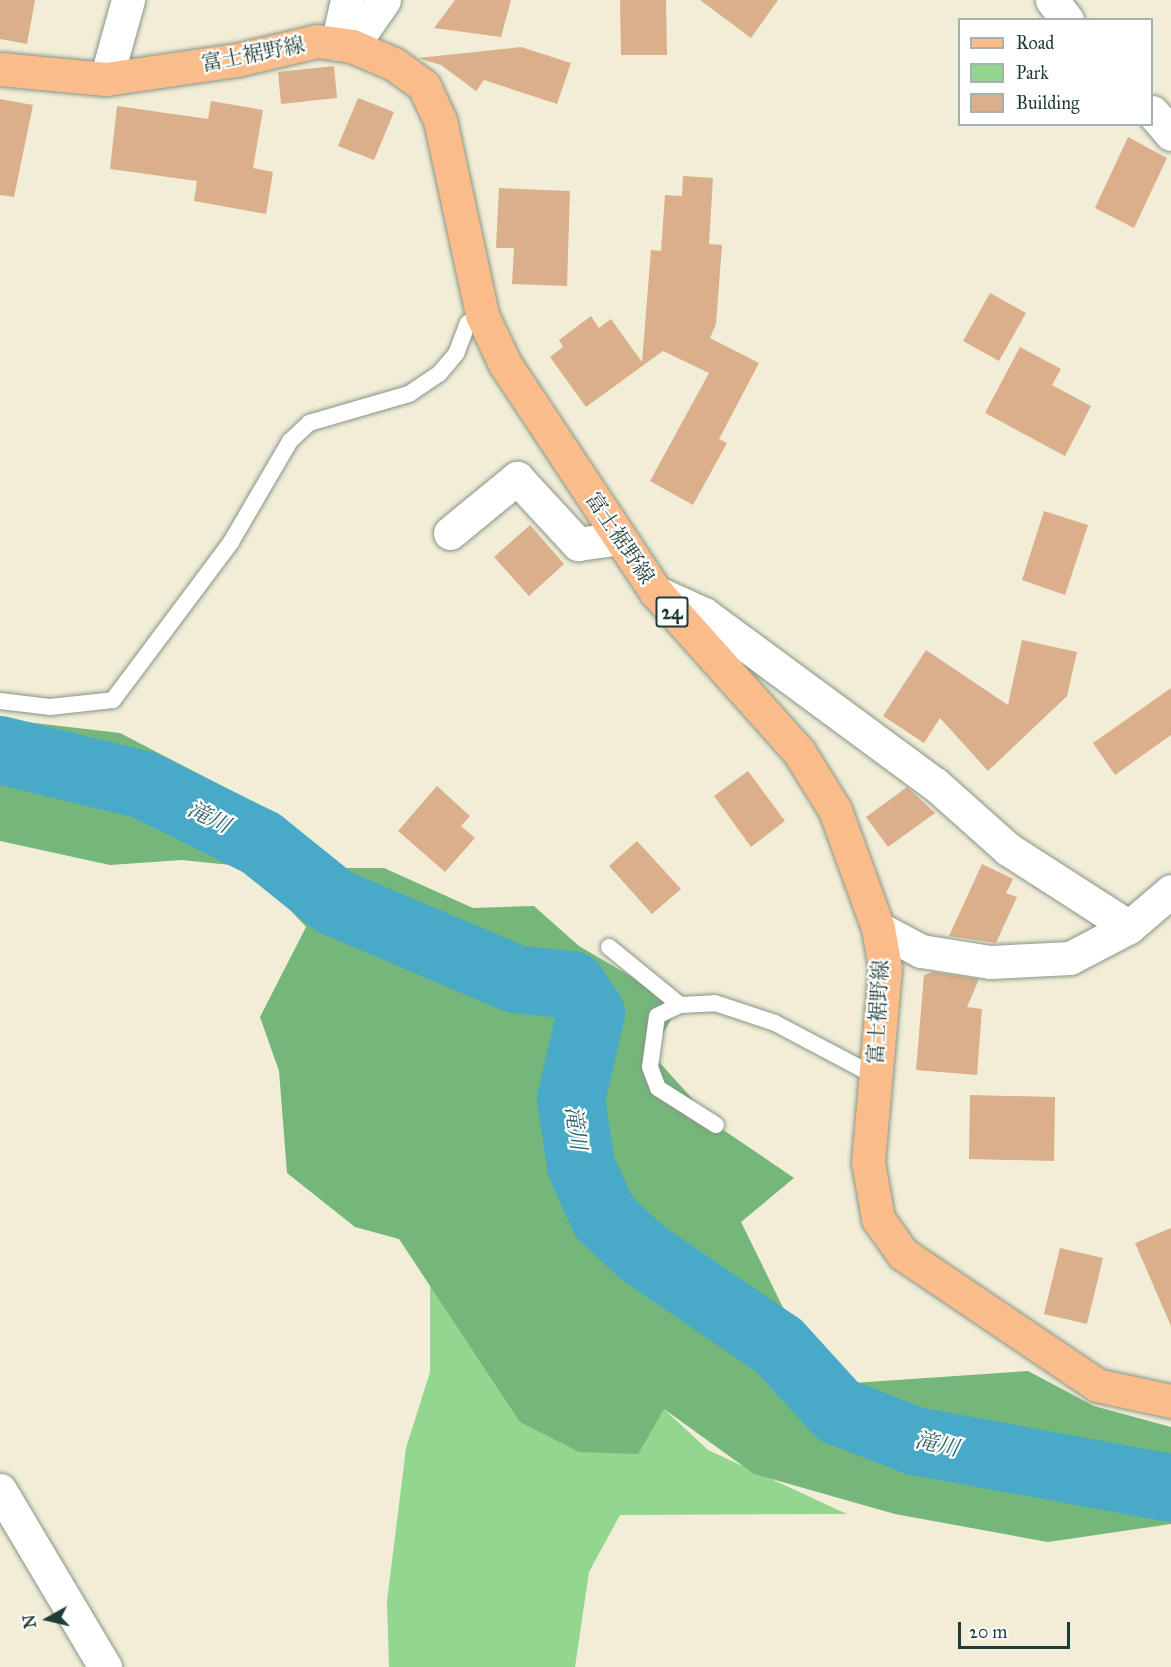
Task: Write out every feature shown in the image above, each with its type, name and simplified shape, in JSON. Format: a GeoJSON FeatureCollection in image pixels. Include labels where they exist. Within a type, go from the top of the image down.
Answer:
{"type":"FeatureCollection","features":[{"type":"Feature","properties":{"kind":"main road","name":"富士裾野線"},"geometry":{"type":"LineString","coordinates":[[0,69],[106,79],[237,60],[317,41],[344,45],[394,63],[424,86],[440,120],[482,315],[505,364],[656,592],[799,752],[835,810],[878,928],[885,968],[868,1162],[878,1220],[903,1254],[1097,1385],[1171,1401]]}},
{"type":"Feature","properties":{"kind":"street"},"geometry":{"type":"LineString","coordinates":[[106,79],[128,0]]}},
{"type":"Feature","properties":{"kind":"street"},"geometry":{"type":"LineString","coordinates":[[344,45],[346,0]]}},
{"type":"Feature","properties":{"kind":"street"},"geometry":{"type":"LineString","coordinates":[[344,45],[384,0]]}},
{"type":"Feature","properties":{"kind":"street"},"geometry":{"type":"LineString","coordinates":[[1052,0],[1066,18]]}},
{"type":"Feature","properties":{"kind":"street"},"geometry":{"type":"LineString","coordinates":[[1153,113],[1171,134]]}},
{"type":"Feature","properties":{"kind":"street"},"geometry":{"type":"LineString","coordinates":[[450,533],[517,478],[578,544],[620,538]]}},
{"type":"Feature","properties":{"kind":"street"},"geometry":{"type":"LineString","coordinates":[[656,592],[704,614],[935,784],[1008,849],[1129,927]]}},
{"type":"Feature","properties":{"kind":"street"},"geometry":{"type":"LineString","coordinates":[[878,928],[921,951],[990,962],[1070,958],[1129,927],[1171,891]]}},
{"type":"Feature","properties":{"kind":"street"},"geometry":{"type":"LineString","coordinates":[[0,1490],[105,1667]]}},
{"type":"Feature","properties":{"kind":"lane"},"geometry":{"type":"LineString","coordinates":[[0,700],[50,707],[113,700],[231,542],[290,441],[309,423],[419,388],[444,368],[468,323],[482,315]]}},
{"type":"Feature","properties":{"kind":"lane"},"geometry":{"type":"LineString","coordinates":[[609,947],[680,1005]]}},
{"type":"Feature","properties":{"kind":"lane"},"geometry":{"type":"LineString","coordinates":[[716,1125],[658,1088],[650,1067],[657,1016],[680,1005],[716,1003],[775,1023],[875,1076]]}},
{"type":"Feature","properties":{"kind":"green space"},"geometry":{"type":"Polygon","coordinates":[[[0,719],[120,733],[257,804],[335,868],[384,868],[473,908],[534,906],[579,946],[680,1005],[651,1053],[716,1125],[794,1178],[741,1222],[795,1332],[853,1383],[1028,1371],[1094,1406],[1171,1427],[1171,1524],[1048,1542],[895,1514],[754,1474],[664,1409],[638,1454],[579,1452],[520,1422],[399,1239],[355,1227],[287,1173],[279,1071],[260,1017],[306,927],[250,867],[182,860],[110,865],[0,841],[0,719]]]}},
{"type":"Feature","properties":{"kind":"green space"},"geometry":{"type":"Polygon","coordinates":[[[430,1286],[469,1324],[664,1409],[708,1450],[847,1514],[620,1515],[589,1572],[575,1667],[389,1667],[387,1601],[406,1448],[430,1372],[430,1286]]]}},
{"type":"Feature","properties":{"kind":"building"},"geometry":{"type":"Polygon","coordinates":[[[0,0],[35,0],[27,44],[0,39],[0,0]]]}},
{"type":"Feature","properties":{"kind":"building"},"geometry":{"type":"Polygon","coordinates":[[[455,0],[511,0],[501,37],[434,28],[455,0]]]}},
{"type":"Feature","properties":{"kind":"building"},"geometry":{"type":"Polygon","coordinates":[[[620,0],[666,0],[667,55],[621,55],[620,0]]]}},
{"type":"Feature","properties":{"kind":"building"},"geometry":{"type":"Polygon","coordinates":[[[700,0],[778,0],[751,38],[700,0]]]}},
{"type":"Feature","properties":{"kind":"building"},"geometry":{"type":"Polygon","coordinates":[[[521,47],[571,63],[557,104],[484,80],[476,91],[441,65],[418,58],[521,47]]]}},
{"type":"Feature","properties":{"kind":"building"},"geometry":{"type":"Polygon","coordinates":[[[334,66],[337,98],[281,104],[278,72],[334,66]]]}},
{"type":"Feature","properties":{"kind":"building"},"geometry":{"type":"Polygon","coordinates":[[[358,98],[394,112],[374,160],[338,146],[358,98]]]}},
{"type":"Feature","properties":{"kind":"building"},"geometry":{"type":"Polygon","coordinates":[[[0,99],[33,105],[14,197],[0,195],[0,99]]]}},
{"type":"Feature","properties":{"kind":"building"},"geometry":{"type":"Polygon","coordinates":[[[211,101],[263,110],[253,168],[273,172],[266,214],[194,201],[197,181],[110,169],[117,106],[208,119],[211,101]]]}},
{"type":"Feature","properties":{"kind":"building"},"geometry":{"type":"Polygon","coordinates":[[[1128,137],[1167,158],[1134,228],[1095,208],[1128,137]]]}},
{"type":"Feature","properties":{"kind":"building"},"geometry":{"type":"Polygon","coordinates":[[[683,176],[713,178],[709,244],[722,245],[716,324],[710,338],[759,363],[719,439],[727,443],[693,505],[650,481],[709,373],[663,351],[586,407],[550,357],[563,347],[559,340],[591,316],[599,328],[611,319],[642,362],[651,250],[661,251],[665,195],[682,196],[683,176]]]}},
{"type":"Feature","properties":{"kind":"building"},"geometry":{"type":"Polygon","coordinates":[[[499,188],[570,191],[567,286],[512,284],[514,248],[496,248],[499,188]]]}},
{"type":"Feature","properties":{"kind":"building"},"geometry":{"type":"Polygon","coordinates":[[[990,293],[1026,313],[999,361],[963,341],[990,293]]]}},
{"type":"Feature","properties":{"kind":"building"},"geometry":{"type":"Polygon","coordinates":[[[1020,347],[1061,369],[1052,385],[1091,406],[1065,456],[985,413],[1020,347]]]}},
{"type":"Feature","properties":{"kind":"building"},"geometry":{"type":"Polygon","coordinates":[[[1044,511],[1088,525],[1065,595],[1022,580],[1044,511]]]}},
{"type":"Feature","properties":{"kind":"building"},"geometry":{"type":"Polygon","coordinates":[[[530,525],[564,564],[529,596],[494,557],[530,525]]]}},
{"type":"Feature","properties":{"kind":"building"},"geometry":{"type":"Polygon","coordinates":[[[1022,640],[1077,652],[1067,696],[988,771],[940,718],[924,743],[883,716],[926,650],[1008,705],[1022,640]]]}},
{"type":"Feature","properties":{"kind":"building"},"geometry":{"type":"Polygon","coordinates":[[[1171,688],[1171,735],[1115,775],[1093,743],[1171,688]]]}},
{"type":"Feature","properties":{"kind":"building"},"geometry":{"type":"Polygon","coordinates":[[[748,771],[785,821],[751,847],[714,796],[748,771]]]}},
{"type":"Feature","properties":{"kind":"building"},"geometry":{"type":"Polygon","coordinates":[[[437,786],[470,816],[461,826],[475,838],[445,872],[398,831],[437,786]]]}},
{"type":"Feature","properties":{"kind":"building"},"geometry":{"type":"Polygon","coordinates":[[[907,787],[935,813],[888,847],[866,817],[907,787]]]}},
{"type":"Feature","properties":{"kind":"building"},"geometry":{"type":"Polygon","coordinates":[[[637,841],[681,889],[652,914],[609,866],[637,841]]]}},
{"type":"Feature","properties":{"kind":"building"},"geometry":{"type":"Polygon","coordinates":[[[982,864],[1013,879],[1006,893],[1017,897],[996,943],[949,936],[982,864]]]}},
{"type":"Feature","properties":{"kind":"building"},"geometry":{"type":"Polygon","coordinates":[[[933,972],[979,979],[967,1007],[982,1009],[977,1075],[916,1070],[924,975],[933,972]]]}},
{"type":"Feature","properties":{"kind":"building"},"geometry":{"type":"Polygon","coordinates":[[[970,1095],[1055,1097],[1054,1161],[969,1159],[970,1095]]]}},
{"type":"Feature","properties":{"kind":"building"},"geometry":{"type":"Polygon","coordinates":[[[1171,1228],[1171,1326],[1135,1243],[1171,1228]]]}},
{"type":"Feature","properties":{"kind":"building"},"geometry":{"type":"Polygon","coordinates":[[[1060,1248],[1103,1258],[1087,1324],[1044,1314],[1060,1248]]]}},
{"type":"Feature","properties":{"kind":"waterway","name":"滝川"},"geometry":{"type":"LineString","coordinates":[[0,750],[144,785],[261,843],[334,902],[515,979],[572,985],[591,1013],[571,1099],[581,1166],[604,1217],[644,1254],[779,1346],[838,1411],[915,1441],[1171,1488]]}}]}
